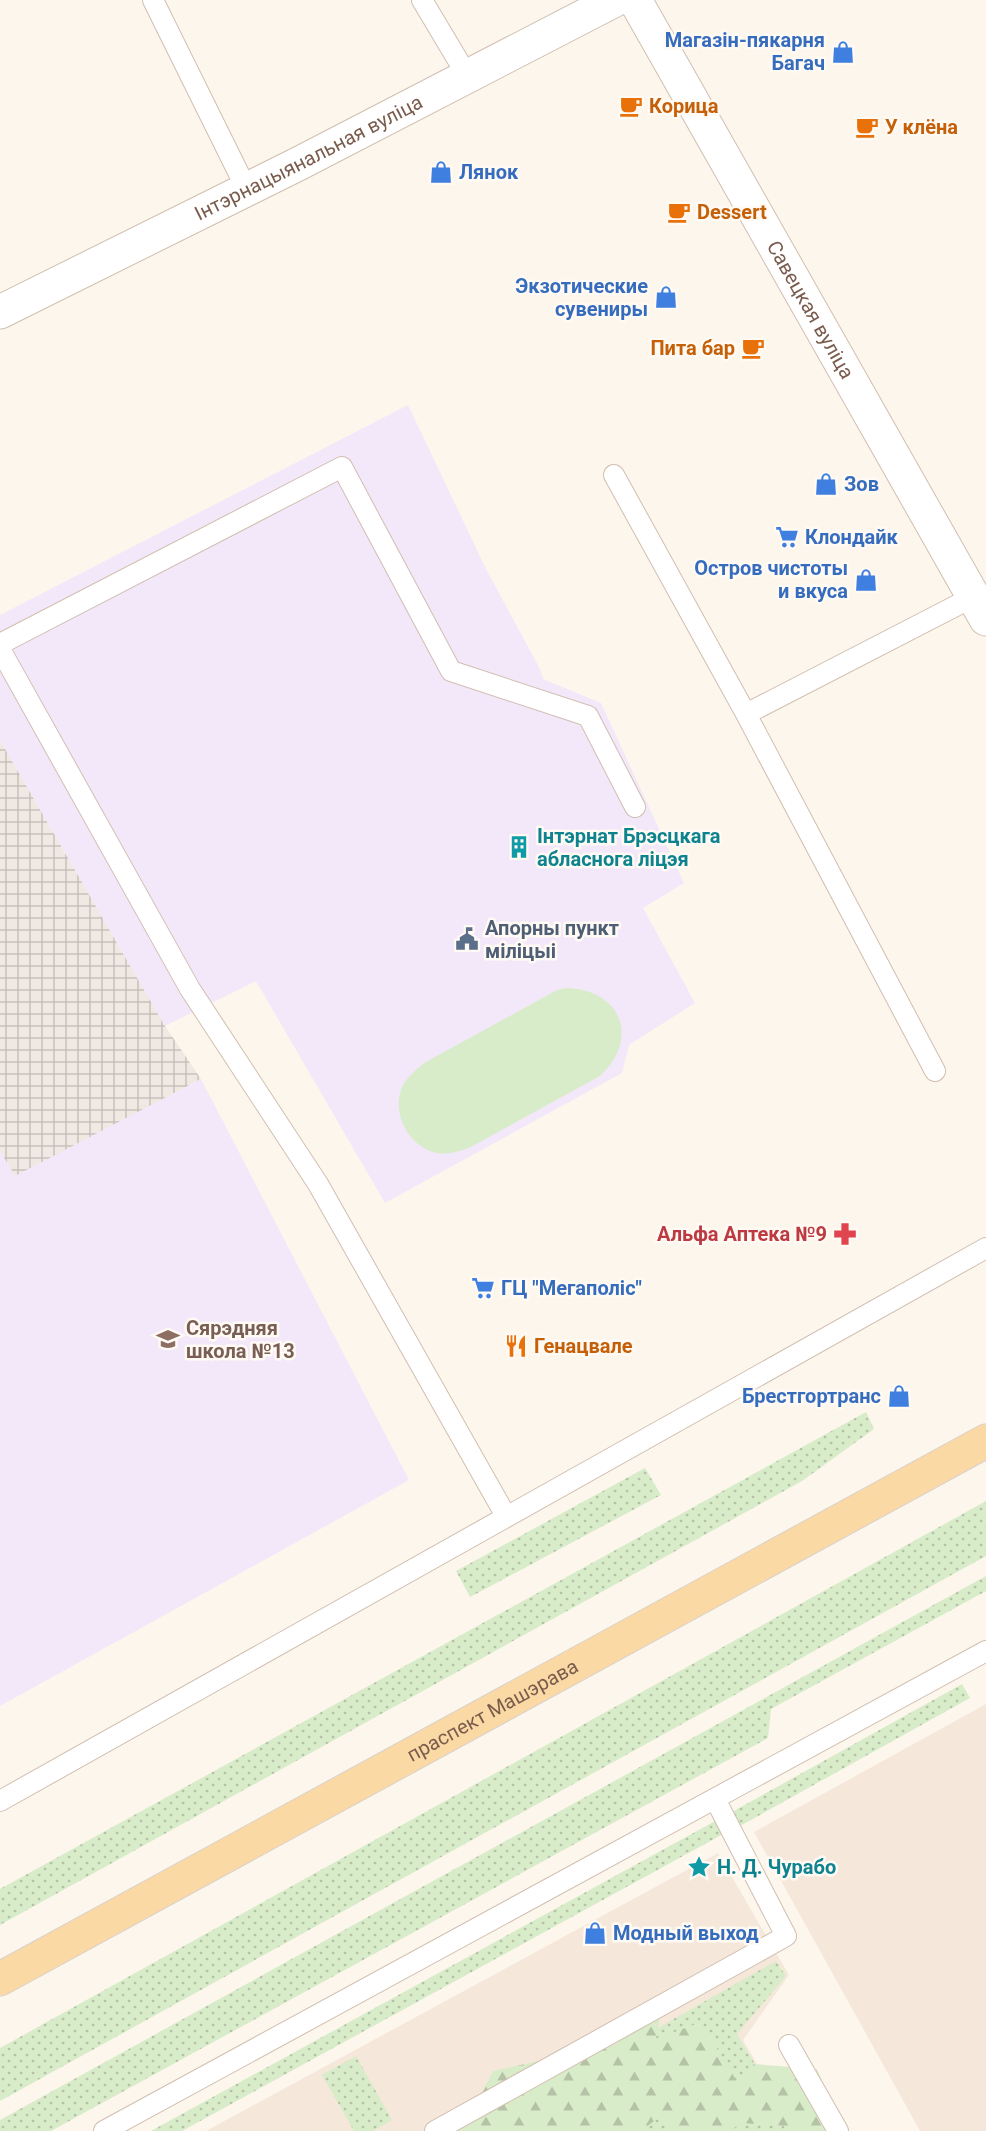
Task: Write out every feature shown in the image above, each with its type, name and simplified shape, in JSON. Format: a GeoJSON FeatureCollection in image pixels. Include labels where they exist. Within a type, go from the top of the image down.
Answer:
{"type":"FeatureCollection","features":[{"type":"Feature","properties":{"kind":"main road","name":"праспект Машэрава"},"geometry":{"type":"LineString","coordinates":[[0,1979],[986,1441]]}},
{"type":"Feature","properties":{"kind":"street","name":"Інтэрнацыянальная вуліца"},"geometry":{"type":"LineString","coordinates":[[0,312],[468,77],[615,0]]}},
{"type":"Feature","properties":{"kind":"street","name":"Савецкая вуліца"},"geometry":{"type":"LineString","coordinates":[[635,0],[980,608]]}},
{"type":"Feature","properties":{"kind":"lane"},"geometry":{"type":"LineString","coordinates":[[153,0],[246,188]]}},
{"type":"Feature","properties":{"kind":"lane"},"geometry":{"type":"LineString","coordinates":[[422,0],[468,77]]}},
{"type":"Feature","properties":{"kind":"lane"},"geometry":{"type":"LineString","coordinates":[[0,644],[342,467],[451,671],[588,716],[636,807]]}},
{"type":"Feature","properties":{"kind":"lane"},"geometry":{"type":"LineString","coordinates":[[614,475],[746,714],[935,1071]]}},
{"type":"Feature","properties":{"kind":"lane"},"geometry":{"type":"LineString","coordinates":[[746,714],[980,608]]}},
{"type":"Feature","properties":{"kind":"lane"},"geometry":{"type":"LineString","coordinates":[[0,649],[190,989],[318,1184],[506,1516]]}},
{"type":"Feature","properties":{"kind":"lane"},"geometry":{"type":"LineString","coordinates":[[0,1801],[986,1248]]}},
{"type":"Feature","properties":{"kind":"lane"},"geometry":{"type":"LineString","coordinates":[[104,2131],[986,1652]]}},
{"type":"Feature","properties":{"kind":"lane"},"geometry":{"type":"LineString","coordinates":[[435,2131],[786,1936],[715,1799]]}},
{"type":"Feature","properties":{"kind":"lane"},"geometry":{"type":"LineString","coordinates":[[789,2045],[838,2131]]}},
{"type":"Feature","properties":{"kind":"shaded area"},"geometry":{"type":"Polygon","coordinates":[[[408,405],[486,569],[540,669],[543,679],[601,703],[684,883],[643,908],[695,1003],[629,1045],[622,1073],[385,1203],[256,981],[165,1026],[0,740],[0,615],[408,405]]]}},
{"type":"Feature","properties":{"kind":"shaded area"},"geometry":{"type":"Polygon","coordinates":[[[0,740],[165,1026],[201,1079],[15,1177],[0,1151],[0,740]]]}},
{"type":"Feature","properties":{"kind":"shaded area","name":"Сярэдняя школа №13"},"geometry":{"type":"Polygon","coordinates":[[[201,1079],[409,1480],[0,1706],[0,1151],[15,1176],[201,1079]]]}},
{"type":"Feature","properties":{"kind":"shaded area"},"geometry":{"type":"Polygon","coordinates":[[[986,1704],[986,2131],[920,2131],[754,1832],[986,1704]]]}},
{"type":"Feature","properties":{"kind":"shaded area"},"geometry":{"type":"Polygon","coordinates":[[[718,1853],[789,1975],[743,2040],[796,2131],[206,2131],[718,1853]]]}},
{"type":"Feature","properties":{"kind":"green space"},"geometry":{"type":"Polygon","coordinates":[[[567,988],[586,991],[601,997],[612,1007],[619,1019],[622,1032],[619,1047],[612,1062],[600,1076],[469,1148],[450,1153],[437,1153],[427,1150],[411,1137],[401,1118],[399,1097],[404,1083],[415,1071],[424,1063],[557,990],[567,988]]]}},
{"type":"Feature","properties":{"kind":"green space"},"geometry":{"type":"Polygon","coordinates":[[[866,1412],[874,1429],[802,1481],[0,1925],[0,1889],[866,1412]]]}},
{"type":"Feature","properties":{"kind":"green space"},"geometry":{"type":"Polygon","coordinates":[[[645,1468],[661,1495],[470,1597],[456,1571],[645,1468]]]}},
{"type":"Feature","properties":{"kind":"green space"},"geometry":{"type":"Polygon","coordinates":[[[986,1501],[986,1556],[0,2101],[0,2048],[986,1501]]]}},
{"type":"Feature","properties":{"kind":"green space"},"geometry":{"type":"Polygon","coordinates":[[[986,1576],[986,1591],[771,1709],[768,1738],[51,2131],[0,2131],[0,2120],[986,1576]]]}},
{"type":"Feature","properties":{"kind":"green space"},"geometry":{"type":"Polygon","coordinates":[[[962,1684],[970,1698],[740,1826],[732,1812],[962,1684]]]}},
{"type":"Feature","properties":{"kind":"green space"},"geometry":{"type":"Polygon","coordinates":[[[717,1820],[725,1833],[182,2131],[151,2131],[717,1820]]]}},
{"type":"Feature","properties":{"kind":"green space"},"geometry":{"type":"Polygon","coordinates":[[[776,1961],[786,1976],[737,2034],[795,2131],[476,2131],[776,1961]]]}},
{"type":"Feature","properties":{"kind":"green space"},"geometry":{"type":"Polygon","coordinates":[[[661,2012],[656,2039],[701,2022],[739,2085],[754,2064],[817,2069],[843,2131],[786,2131],[784,2126],[742,2123],[729,2131],[674,2131],[659,2117],[641,2131],[448,2131],[476,2104],[493,2071],[617,2044],[624,2020],[661,2012]]]}},
{"type":"Feature","properties":{"kind":"green space"},"geometry":{"type":"Polygon","coordinates":[[[356,2056],[392,2120],[373,2131],[354,2131],[322,2075],[356,2056]]]}},
{"type":"Feature","properties":{"kind":"place","name":"Магазін-пякарня Багач"},"geometry":{"type":"Point","coordinates":[843,52]}},
{"type":"Feature","properties":{"kind":"place","name":"Корица"},"geometry":{"type":"Point","coordinates":[631,106]}},
{"type":"Feature","properties":{"kind":"place","name":"У клёна"},"geometry":{"type":"Point","coordinates":[867,127]}},
{"type":"Feature","properties":{"kind":"place","name":"Лянок"},"geometry":{"type":"Point","coordinates":[441,172]}},
{"type":"Feature","properties":{"kind":"place","name":"Dessert"},"geometry":{"type":"Point","coordinates":[679,212]}},
{"type":"Feature","properties":{"kind":"place","name":"Экзотические сувениры"},"geometry":{"type":"Point","coordinates":[666,297]}},
{"type":"Feature","properties":{"kind":"place","name":"Пита бар"},"geometry":{"type":"Point","coordinates":[753,348]}},
{"type":"Feature","properties":{"kind":"place","name":"Зов"},"geometry":{"type":"Point","coordinates":[826,484]}},
{"type":"Feature","properties":{"kind":"place","name":"Клондайк"},"geometry":{"type":"Point","coordinates":[787,537]}},
{"type":"Feature","properties":{"kind":"place","name":"Остров чистоты и вкуса"},"geometry":{"type":"Point","coordinates":[866,580]}},
{"type":"Feature","properties":{"kind":"place","name":"Інтэрнат Брэсцкага абласнога ліцэя"},"geometry":{"type":"Point","coordinates":[519,847]}},
{"type":"Feature","properties":{"kind":"place","name":"Апорны пункт міліцыі"},"geometry":{"type":"Point","coordinates":[467,939]}},
{"type":"Feature","properties":{"kind":"place","name":"Альфа Аптека №9"},"geometry":{"type":"Point","coordinates":[845,1234]}},
{"type":"Feature","properties":{"kind":"place","name":"ГЦ \"Мегаполіс\""},"geometry":{"type":"Point","coordinates":[483,1288]}},
{"type":"Feature","properties":{"kind":"place","name":"Сярэдняя школа №13"},"geometry":{"type":"Point","coordinates":[168,1339]}},
{"type":"Feature","properties":{"kind":"place","name":"Генацвале"},"geometry":{"type":"Point","coordinates":[516,1346]}},
{"type":"Feature","properties":{"kind":"place","name":"Брестгортранс"},"geometry":{"type":"Point","coordinates":[899,1396]}},
{"type":"Feature","properties":{"kind":"place","name":"Н. Д. Чурабо"},"geometry":{"type":"Point","coordinates":[699,1867]}},
{"type":"Feature","properties":{"kind":"place","name":"Модный выход"},"geometry":{"type":"Point","coordinates":[595,1933]}}]}
